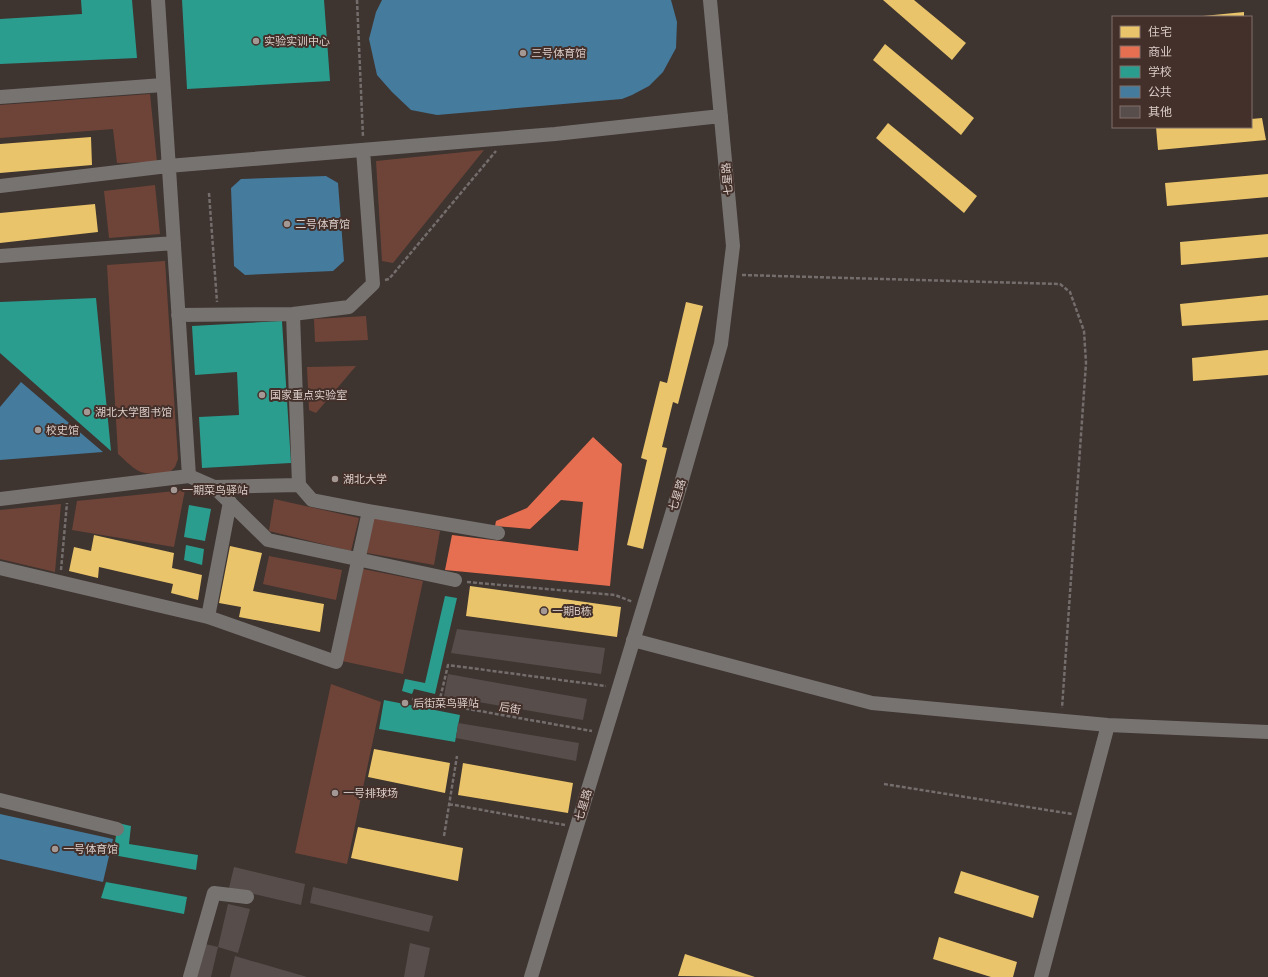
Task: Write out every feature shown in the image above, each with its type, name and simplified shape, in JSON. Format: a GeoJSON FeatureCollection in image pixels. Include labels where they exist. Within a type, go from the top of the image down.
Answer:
{"type":"FeatureCollection","features":[{"type":"Feature","properties":{"kind":"street"},"geometry":{"type":"LineString","coordinates":[[158,0],[189,476]]}},
{"type":"Feature","properties":{"kind":"street","name":"七星路"},"geometry":{"type":"LineString","coordinates":[[531,977],[634,640],[721,344],[733,246],[710,0]]}},
{"type":"Feature","properties":{"kind":"street"},"geometry":{"type":"LineString","coordinates":[[0,97],[163,85]]}},
{"type":"Feature","properties":{"kind":"street"},"geometry":{"type":"LineString","coordinates":[[0,186],[168,166],[506,138],[721,116]]}},
{"type":"Feature","properties":{"kind":"street"},"geometry":{"type":"LineString","coordinates":[[178,315],[292,314],[349,307],[373,284],[363,150]]}},
{"type":"Feature","properties":{"kind":"street"},"geometry":{"type":"LineString","coordinates":[[0,256],[174,243]]}},
{"type":"Feature","properties":{"kind":"street"},"geometry":{"type":"LineString","coordinates":[[292,314],[299,485],[312,500],[369,512],[498,533]]}},
{"type":"Feature","properties":{"kind":"street"},"geometry":{"type":"LineString","coordinates":[[0,499],[189,476],[214,487],[268,540],[455,580]]}},
{"type":"Feature","properties":{"kind":"street"},"geometry":{"type":"LineString","coordinates":[[214,487],[299,485]]}},
{"type":"Feature","properties":{"kind":"street"},"geometry":{"type":"LineString","coordinates":[[208,617],[230,502]]}},
{"type":"Feature","properties":{"kind":"street"},"geometry":{"type":"LineString","coordinates":[[0,568],[208,617],[336,662],[369,512]]}},
{"type":"Feature","properties":{"kind":"street"},"geometry":{"type":"LineString","coordinates":[[634,640],[872,703],[1108,726],[1268,732]]}},
{"type":"Feature","properties":{"kind":"street"},"geometry":{"type":"LineString","coordinates":[[1041,977],[1108,726]]}},
{"type":"Feature","properties":{"kind":"street"},"geometry":{"type":"LineString","coordinates":[[0,800],[117,829]]}},
{"type":"Feature","properties":{"kind":"street"},"geometry":{"type":"LineString","coordinates":[[190,977],[214,893],[247,898]]}},
{"type":"Feature","properties":{"kind":"path"},"geometry":{"type":"LineString","coordinates":[[357,0],[363,150]]}},
{"type":"Feature","properties":{"kind":"path"},"geometry":{"type":"LineString","coordinates":[[373,284],[389,279],[506,138]]}},
{"type":"Feature","properties":{"kind":"path"},"geometry":{"type":"LineString","coordinates":[[208,193],[218,314]]}},
{"type":"Feature","properties":{"kind":"path"},"geometry":{"type":"LineString","coordinates":[[729,275],[1060,284],[1070,292],[1084,331],[1086,363],[1061,721]]}},
{"type":"Feature","properties":{"kind":"path"},"geometry":{"type":"LineString","coordinates":[[60,582],[68,491]]}},
{"type":"Feature","properties":{"kind":"path"},"geometry":{"type":"LineString","coordinates":[[455,580],[492,585],[615,595],[644,606]]}},
{"type":"Feature","properties":{"kind":"path"},"geometry":{"type":"LineString","coordinates":[[439,704],[448,665],[619,688]]}},
{"type":"Feature","properties":{"kind":"path","name":"后街"},"geometry":{"type":"LineString","coordinates":[[412,699],[605,734]]}},
{"type":"Feature","properties":{"kind":"path"},"geometry":{"type":"LineString","coordinates":[[444,836],[457,756]]}},
{"type":"Feature","properties":{"kind":"path"},"geometry":{"type":"LineString","coordinates":[[884,784],[1084,816]]}},
{"type":"Feature","properties":{"kind":"path"},"geometry":{"type":"LineString","coordinates":[[449,804],[577,827]]}},
{"type":"Feature","properties":{"kind":"shaded area"},"geometry":{"type":"Polygon","coordinates":[[[150,94],[157,162],[117,163],[113,129],[0,138],[0,105],[150,94]]]}},
{"type":"Feature","properties":{"kind":"shaded area"},"geometry":{"type":"Polygon","coordinates":[[[484,150],[393,263],[382,261],[376,161],[484,150]]]}},
{"type":"Feature","properties":{"kind":"shaded area"},"geometry":{"type":"Polygon","coordinates":[[[155,185],[160,234],[109,238],[104,191],[155,185]]]}},
{"type":"Feature","properties":{"kind":"shaded area"},"geometry":{"type":"Polygon","coordinates":[[[165,261],[178,459],[175,467],[169,473],[151,474],[140,472],[118,454],[107,265],[165,261]]]}},
{"type":"Feature","properties":{"kind":"shaded area"},"geometry":{"type":"Polygon","coordinates":[[[366,316],[368,340],[315,342],[314,319],[366,316]]]}},
{"type":"Feature","properties":{"kind":"shaded area"},"geometry":{"type":"Polygon","coordinates":[[[356,366],[316,413],[309,410],[307,367],[356,366]]]}},
{"type":"Feature","properties":{"kind":"shaded area"},"geometry":{"type":"Polygon","coordinates":[[[185,490],[174,547],[72,530],[77,501],[185,490]]]}},
{"type":"Feature","properties":{"kind":"shaded area"},"geometry":{"type":"Polygon","coordinates":[[[274,499],[359,518],[351,551],[269,531],[274,499]]]}},
{"type":"Feature","properties":{"kind":"shaded area"},"geometry":{"type":"Polygon","coordinates":[[[61,504],[55,572],[0,559],[0,510],[61,504]]]}},
{"type":"Feature","properties":{"kind":"shaded area"},"geometry":{"type":"Polygon","coordinates":[[[373,518],[440,531],[434,565],[367,553],[373,518]]]}},
{"type":"Feature","properties":{"kind":"shaded area"},"geometry":{"type":"Polygon","coordinates":[[[269,556],[342,570],[336,600],[263,584],[269,556]]]}},
{"type":"Feature","properties":{"kind":"shaded area"},"geometry":{"type":"Polygon","coordinates":[[[363,569],[423,581],[403,674],[342,661],[363,569]]]}},
{"type":"Feature","properties":{"kind":"shaded area","name":"一号排球场"},"geometry":{"type":"Polygon","coordinates":[[[331,684],[381,702],[347,864],[295,853],[331,684]]]}},
{"type":"Feature","properties":{"kind":"building: 住宅"},"geometry":{"type":"Polygon","coordinates":[[[883,0],[914,0],[966,43],[952,60],[883,0]]]}},
{"type":"Feature","properties":{"kind":"building: 住宅"},"geometry":{"type":"Polygon","coordinates":[[[1244,12],[1244,16],[1203,16],[1244,12]]]}},
{"type":"Feature","properties":{"kind":"building: 住宅"},"geometry":{"type":"Polygon","coordinates":[[[885,44],[974,118],[961,135],[873,60],[885,44]]]}},
{"type":"Feature","properties":{"kind":"building: 住宅"},"geometry":{"type":"Polygon","coordinates":[[[1262,118],[1266,140],[1158,150],[1156,128],[1252,128],[1252,119],[1262,118]]]}},
{"type":"Feature","properties":{"kind":"building: 住宅"},"geometry":{"type":"Polygon","coordinates":[[[888,123],[977,196],[964,213],[876,138],[888,123]]]}},
{"type":"Feature","properties":{"kind":"building: 住宅"},"geometry":{"type":"Polygon","coordinates":[[[91,137],[92,165],[0,173],[0,144],[91,137]]]}},
{"type":"Feature","properties":{"kind":"building: 住宅"},"geometry":{"type":"Polygon","coordinates":[[[1268,174],[1268,197],[1167,206],[1165,183],[1268,174]]]}},
{"type":"Feature","properties":{"kind":"building: 住宅"},"geometry":{"type":"Polygon","coordinates":[[[95,204],[98,232],[0,243],[0,213],[95,204]]]}},
{"type":"Feature","properties":{"kind":"building: 住宅"},"geometry":{"type":"Polygon","coordinates":[[[1268,234],[1268,257],[1181,265],[1180,242],[1268,234]]]}},
{"type":"Feature","properties":{"kind":"building: 住宅"},"geometry":{"type":"Polygon","coordinates":[[[1268,295],[1268,320],[1182,326],[1180,304],[1268,295]]]}},
{"type":"Feature","properties":{"kind":"building: 住宅"},"geometry":{"type":"Polygon","coordinates":[[[686,302],[703,306],[678,404],[673,402],[662,447],[667,448],[643,549],[627,545],[647,460],[641,458],[660,381],[667,383],[686,302]]]}},
{"type":"Feature","properties":{"kind":"building: 住宅"},"geometry":{"type":"Polygon","coordinates":[[[1268,350],[1268,375],[1193,381],[1192,358],[1268,350]]]}},
{"type":"Feature","properties":{"kind":"building: 住宅"},"geometry":{"type":"Polygon","coordinates":[[[94,535],[174,553],[172,568],[202,575],[198,600],[171,593],[173,584],[99,567],[98,578],[69,571],[74,547],[91,551],[94,535]]]}},
{"type":"Feature","properties":{"kind":"building: 住宅"},"geometry":{"type":"Polygon","coordinates":[[[230,546],[262,553],[253,591],[324,604],[320,632],[239,617],[241,607],[219,603],[230,546]]]}},
{"type":"Feature","properties":{"kind":"building: 住宅","name":"一期B栋"},"geometry":{"type":"Polygon","coordinates":[[[470,586],[621,607],[617,637],[466,616],[470,586]]]}},
{"type":"Feature","properties":{"kind":"building: 住宅"},"geometry":{"type":"Polygon","coordinates":[[[374,749],[450,763],[445,793],[368,777],[374,749]]]}},
{"type":"Feature","properties":{"kind":"building: 住宅"},"geometry":{"type":"Polygon","coordinates":[[[463,763],[573,783],[568,813],[458,795],[463,763]]]}},
{"type":"Feature","properties":{"kind":"building: 住宅"},"geometry":{"type":"Polygon","coordinates":[[[358,827],[463,848],[458,881],[351,858],[358,827]]]}},
{"type":"Feature","properties":{"kind":"building: 住宅"},"geometry":{"type":"Polygon","coordinates":[[[961,871],[1039,896],[1033,918],[954,893],[961,871]]]}},
{"type":"Feature","properties":{"kind":"building: 住宅"},"geometry":{"type":"Polygon","coordinates":[[[939,937],[1017,962],[1013,977],[991,977],[933,959],[939,937]]]}},
{"type":"Feature","properties":{"kind":"building: 住宅"},"geometry":{"type":"Polygon","coordinates":[[[685,954],[755,977],[678,976],[685,954]]]}},
{"type":"Feature","properties":{"kind":"building: 商业"},"geometry":{"type":"Polygon","coordinates":[[[593,437],[622,464],[610,586],[445,570],[452,535],[578,551],[583,502],[561,500],[530,529],[495,526],[496,521],[527,508],[593,437]]]}},
{"type":"Feature","properties":{"kind":"building: 学校"},"geometry":{"type":"Polygon","coordinates":[[[81,0],[132,0],[137,58],[0,64],[0,19],[82,14],[81,0]]]}},
{"type":"Feature","properties":{"kind":"building: 学校","name":"实验实训中心"},"geometry":{"type":"Polygon","coordinates":[[[182,0],[324,0],[330,81],[187,89],[182,0]]]}},
{"type":"Feature","properties":{"kind":"building: 学校","name":"湖北大学图书馆"},"geometry":{"type":"Polygon","coordinates":[[[96,298],[111,451],[0,353],[0,302],[96,298]]]}},
{"type":"Feature","properties":{"kind":"building: 学校","name":"国家重点实验室"},"geometry":{"type":"Polygon","coordinates":[[[282,321],[291,463],[202,468],[199,417],[239,415],[237,372],[195,375],[192,326],[282,321]]]}},
{"type":"Feature","properties":{"kind":"building: 学校"},"geometry":{"type":"Polygon","coordinates":[[[189,505],[211,509],[205,541],[184,537],[189,505]]]}},
{"type":"Feature","properties":{"kind":"building: 学校"},"geometry":{"type":"Polygon","coordinates":[[[186,545],[204,549],[202,565],[184,560],[186,545]]]}},
{"type":"Feature","properties":{"kind":"building: 学校"},"geometry":{"type":"Polygon","coordinates":[[[445,596],[457,598],[435,694],[414,689],[412,694],[402,691],[405,679],[425,683],[445,596]]]}},
{"type":"Feature","properties":{"kind":"building: 学校"},"geometry":{"type":"Polygon","coordinates":[[[384,700],[460,715],[455,742],[379,729],[384,700]]]}},
{"type":"Feature","properties":{"kind":"building: 学校"},"geometry":{"type":"Polygon","coordinates":[[[118,823],[131,826],[129,844],[198,855],[196,870],[113,855],[118,823]]]}},
{"type":"Feature","properties":{"kind":"building: 学校"},"geometry":{"type":"Polygon","coordinates":[[[106,882],[187,897],[184,914],[101,898],[106,882]]]}},
{"type":"Feature","properties":{"kind":"building: 公共","name":"三号体育馆"},"geometry":{"type":"Polygon","coordinates":[[[382,0],[671,0],[677,22],[676,48],[663,72],[649,86],[622,99],[437,115],[411,110],[377,75],[369,39],[376,12],[382,0]]]}},
{"type":"Feature","properties":{"kind":"building: 公共","name":"二号体育馆"},"geometry":{"type":"Polygon","coordinates":[[[326,176],[338,183],[344,261],[333,271],[245,275],[234,266],[231,188],[241,179],[326,176]]]}},
{"type":"Feature","properties":{"kind":"building: 公共","name":"校史馆"},"geometry":{"type":"Polygon","coordinates":[[[21,382],[103,452],[0,460],[0,407],[21,382]]]}},
{"type":"Feature","properties":{"kind":"building: 公共","name":"一号体育馆"},"geometry":{"type":"Polygon","coordinates":[[[0,814],[113,839],[103,882],[0,859],[0,814]]]}},
{"type":"Feature","properties":{"kind":"building: 其他"},"geometry":{"type":"Polygon","coordinates":[[[457,629],[605,648],[601,674],[451,653],[457,629]]]}},
{"type":"Feature","properties":{"kind":"building: 其他"},"geometry":{"type":"Polygon","coordinates":[[[448,674],[587,699],[583,720],[444,696],[448,674]]]}},
{"type":"Feature","properties":{"kind":"building: 其他"},"geometry":{"type":"Polygon","coordinates":[[[458,723],[579,743],[576,761],[456,738],[458,723]]]}},
{"type":"Feature","properties":{"kind":"building: 其他"},"geometry":{"type":"Polygon","coordinates":[[[234,867],[305,884],[301,905],[229,888],[234,867]]]}},
{"type":"Feature","properties":{"kind":"building: 其他"},"geometry":{"type":"Polygon","coordinates":[[[313,887],[433,916],[429,932],[310,903],[313,887]]]}},
{"type":"Feature","properties":{"kind":"building: 其他"},"geometry":{"type":"Polygon","coordinates":[[[228,904],[250,909],[238,953],[218,947],[228,904]]]}},
{"type":"Feature","properties":{"kind":"building: 其他"},"geometry":{"type":"Polygon","coordinates":[[[410,943],[430,948],[424,977],[404,977],[410,943]]]}},
{"type":"Feature","properties":{"kind":"building: 其他"},"geometry":{"type":"Polygon","coordinates":[[[205,944],[218,947],[211,977],[195,977],[205,944]]]}},
{"type":"Feature","properties":{"kind":"building: 其他"},"geometry":{"type":"Polygon","coordinates":[[[235,956],[307,977],[230,977],[235,956]]]}},
{"type":"Feature","properties":{"kind":"place","name":"实验实训中心"},"geometry":{"type":"Point","coordinates":[256,41]}},
{"type":"Feature","properties":{"kind":"place","name":"三号体育馆"},"geometry":{"type":"Point","coordinates":[523,53]}},
{"type":"Feature","properties":{"kind":"place","name":"二号体育馆"},"geometry":{"type":"Point","coordinates":[287,224]}},
{"type":"Feature","properties":{"kind":"place","name":"国家重点实验室"},"geometry":{"type":"Point","coordinates":[262,395]}},
{"type":"Feature","properties":{"kind":"place","name":"湖北大学图书馆"},"geometry":{"type":"Point","coordinates":[87,412]}},
{"type":"Feature","properties":{"kind":"place","name":"校史馆"},"geometry":{"type":"Point","coordinates":[38,430]}},
{"type":"Feature","properties":{"kind":"place","name":"湖北大学"},"geometry":{"type":"Point","coordinates":[335,479]}},
{"type":"Feature","properties":{"kind":"place","name":"一期菜鸟驿站"},"geometry":{"type":"Point","coordinates":[174,490]}},
{"type":"Feature","properties":{"kind":"place","name":"一期B栋"},"geometry":{"type":"Point","coordinates":[544,611]}},
{"type":"Feature","properties":{"kind":"place","name":"后街菜鸟驿站"},"geometry":{"type":"Point","coordinates":[405,703]}},
{"type":"Feature","properties":{"kind":"place","name":"一号排球场"},"geometry":{"type":"Point","coordinates":[335,793]}},
{"type":"Feature","properties":{"kind":"place","name":"一号体育馆"},"geometry":{"type":"Point","coordinates":[55,849]}}]}
